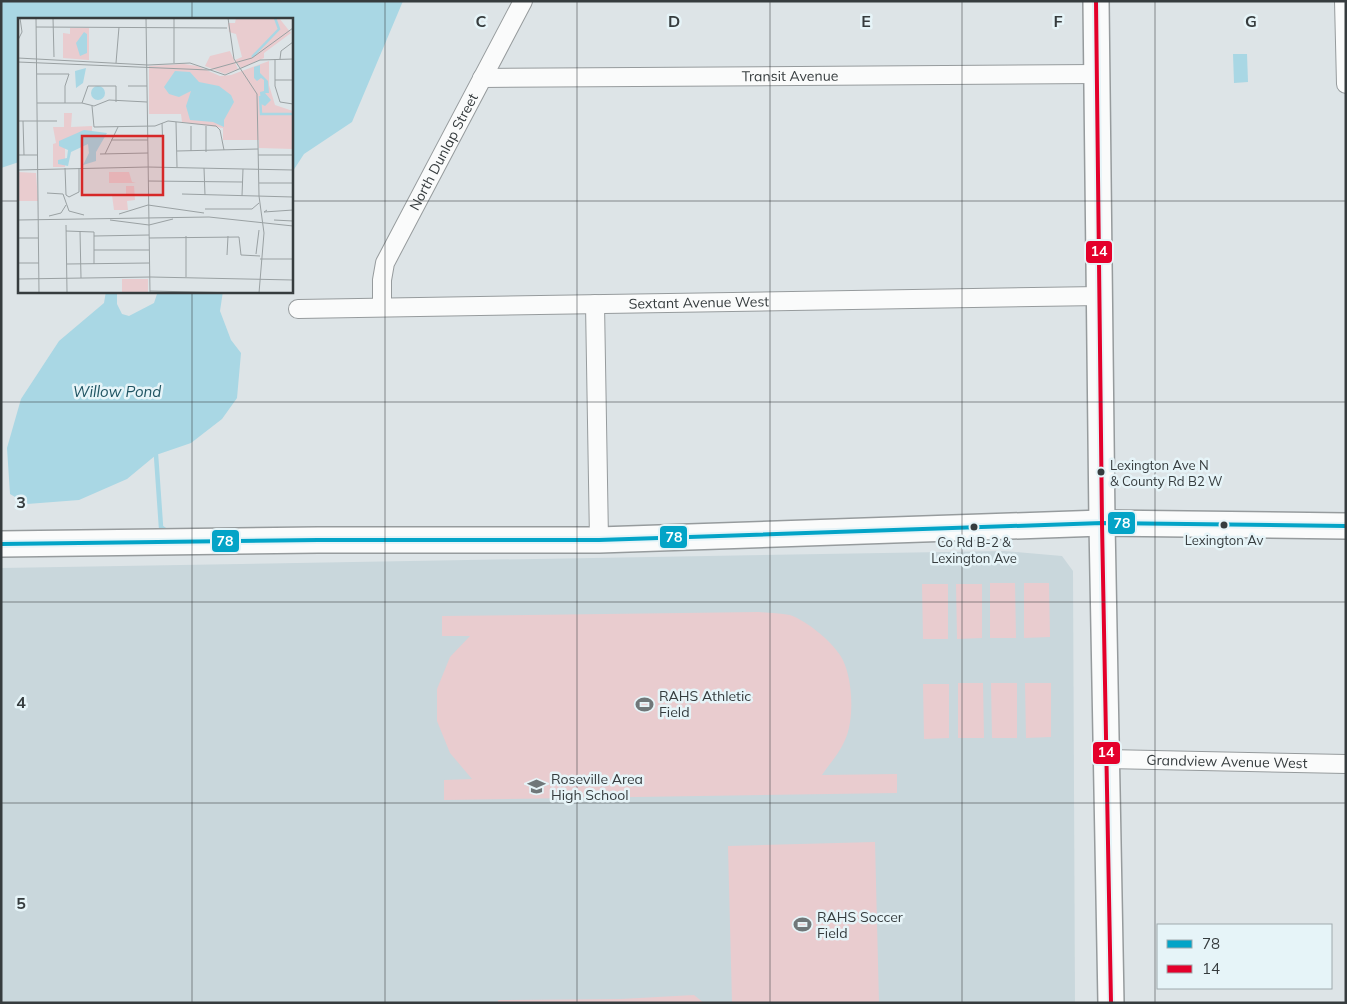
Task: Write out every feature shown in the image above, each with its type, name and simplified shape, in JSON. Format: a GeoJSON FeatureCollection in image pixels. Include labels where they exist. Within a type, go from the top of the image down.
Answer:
{"type":"FeatureCollection","features":[{"type":"Feature","properties":{"kind":"street","name":"North Dunlap Street"},"geometry":{"type":"LineString","coordinates":[[382,306],[382,280],[385,263],[523,1]]}},
{"type":"Feature","properties":{"kind":"street"},"geometry":{"type":"LineString","coordinates":[[1096,1],[1102,523],[1111,1003]]}},
{"type":"Feature","properties":{"kind":"street"},"geometry":{"type":"LineString","coordinates":[[1344,1],[1346,84]]}},
{"type":"Feature","properties":{"kind":"street","name":"Transit Avenue"},"geometry":{"type":"LineString","coordinates":[[482,78],[1097,74]]}},
{"type":"Feature","properties":{"kind":"street","name":"Sextant Avenue West"},"geometry":{"type":"LineString","coordinates":[[298,309],[382,306],[1100,296]]}},
{"type":"Feature","properties":{"kind":"street"},"geometry":{"type":"LineString","coordinates":[[594,304],[599,540]]}},
{"type":"Feature","properties":{"kind":"street"},"geometry":{"type":"LineString","coordinates":[[1,544],[318,540],[599,540],[1102,523],[1346,526]]}},
{"type":"Feature","properties":{"kind":"street","name":"Grandview Avenue West"},"geometry":{"type":"LineString","coordinates":[[1107,759],[1346,764]]}},
{"type":"Feature","properties":{"kind":"shaded area","name":"Roseville Area High School"},"geometry":{"type":"Polygon","coordinates":[[[1004,551],[1062,556],[1073,571],[1075,1003],[1,1003],[1,568],[1004,551]]]}},
{"type":"Feature","properties":{"kind":"shaded area"},"geometry":{"type":"Polygon","coordinates":[[[990,583],[1015,583],[1016,638],[990,638],[990,583]]]}},
{"type":"Feature","properties":{"kind":"shaded area"},"geometry":{"type":"Polygon","coordinates":[[[1024,583],[1049,583],[1050,637],[1024,638],[1024,583]]]}},
{"type":"Feature","properties":{"kind":"shaded area"},"geometry":{"type":"Polygon","coordinates":[[[922,584],[948,584],[948,639],[923,639],[922,584]]]}},
{"type":"Feature","properties":{"kind":"shaded area"},"geometry":{"type":"Polygon","coordinates":[[[956,584],[982,584],[982,638],[957,639],[956,584]]]}},
{"type":"Feature","properties":{"kind":"shaded area","name":"RAHS Athletic Field"},"geometry":{"type":"Polygon","coordinates":[[[759,612],[790,615],[804,622],[830,643],[840,655],[848,673],[851,709],[848,731],[840,750],[822,775],[897,774],[897,793],[444,800],[444,780],[472,779],[450,753],[437,721],[437,689],[450,657],[470,636],[442,636],[442,616],[759,612]]]}},
{"type":"Feature","properties":{"kind":"shaded area"},"geometry":{"type":"Polygon","coordinates":[[[958,683],[983,683],[984,738],[958,738],[958,683]]]}},
{"type":"Feature","properties":{"kind":"shaded area"},"geometry":{"type":"Polygon","coordinates":[[[991,683],[1017,683],[1017,738],[992,738],[991,683]]]}},
{"type":"Feature","properties":{"kind":"shaded area"},"geometry":{"type":"Polygon","coordinates":[[[1025,683],[1051,683],[1051,737],[1026,738],[1025,683]]]}},
{"type":"Feature","properties":{"kind":"shaded area"},"geometry":{"type":"Polygon","coordinates":[[[923,684],[949,684],[949,738],[924,739],[923,684]]]}},
{"type":"Feature","properties":{"kind":"shaded area","name":"RAHS Soccer Field"},"geometry":{"type":"Polygon","coordinates":[[[875,842],[879,1003],[732,1003],[728,846],[875,842]]]}},
{"type":"Feature","properties":{"kind":"shaded area"},"geometry":{"type":"Polygon","coordinates":[[[694,995],[704,1003],[498,1003],[498,1000],[621,999],[694,995]]]}},
{"type":"Feature","properties":{"kind":"water"},"geometry":{"type":"Polygon","coordinates":[[[1,1],[403,1],[352,122],[304,154],[292,172],[292,18],[18,18],[18,162],[1,168],[1,1]]]}},
{"type":"Feature","properties":{"kind":"water"},"geometry":{"type":"Polygon","coordinates":[[[1233,54],[1247,54],[1248,82],[1234,83],[1233,54]]]}},
{"type":"Feature","properties":{"kind":"water","name":"Willow Pond"},"geometry":{"type":"Polygon","coordinates":[[[106,292],[117,292],[117,304],[122,314],[129,316],[154,303],[158,292],[223,292],[220,311],[231,340],[241,353],[237,398],[222,419],[191,443],[156,455],[127,479],[79,500],[27,504],[10,494],[7,448],[21,399],[59,341],[104,303],[106,292]]]}},
{"type":"Feature","properties":{"kind":"waterway"},"geometry":{"type":"LineString","coordinates":[[156,455],[161,527],[169,533]]}},
{"type":"Feature","properties":{"kind":"transit line","name":"14"},"geometry":{"type":"LineString","coordinates":[[1096,1],[1102,523],[1111,1003]]}},
{"type":"Feature","properties":{"kind":"transit line","name":"78"},"geometry":{"type":"LineString","coordinates":[[1,544],[318,540],[599,540],[1102,523],[1346,526]]}},
{"type":"Feature","properties":{"kind":"place","name":"Lexington Ave N & County Rd B2 W"},"geometry":{"type":"Point","coordinates":[1101,472]}},
{"type":"Feature","properties":{"kind":"place","name":"Lexington Av"},"geometry":{"type":"Point","coordinates":[1224,525]}},
{"type":"Feature","properties":{"kind":"place","name":"Co Rd B-2 & Lexington Ave"},"geometry":{"type":"Point","coordinates":[974,527]}},
{"type":"Feature","properties":{"kind":"place","name":"RAHS Athletic Field"},"geometry":{"type":"Point","coordinates":[645,704]}},
{"type":"Feature","properties":{"kind":"place","name":"Roseville Area High School"},"geometry":{"type":"Point","coordinates":[537,787]}},
{"type":"Feature","properties":{"kind":"place","name":"RAHS Soccer Field"},"geometry":{"type":"Point","coordinates":[803,925]}}]}
